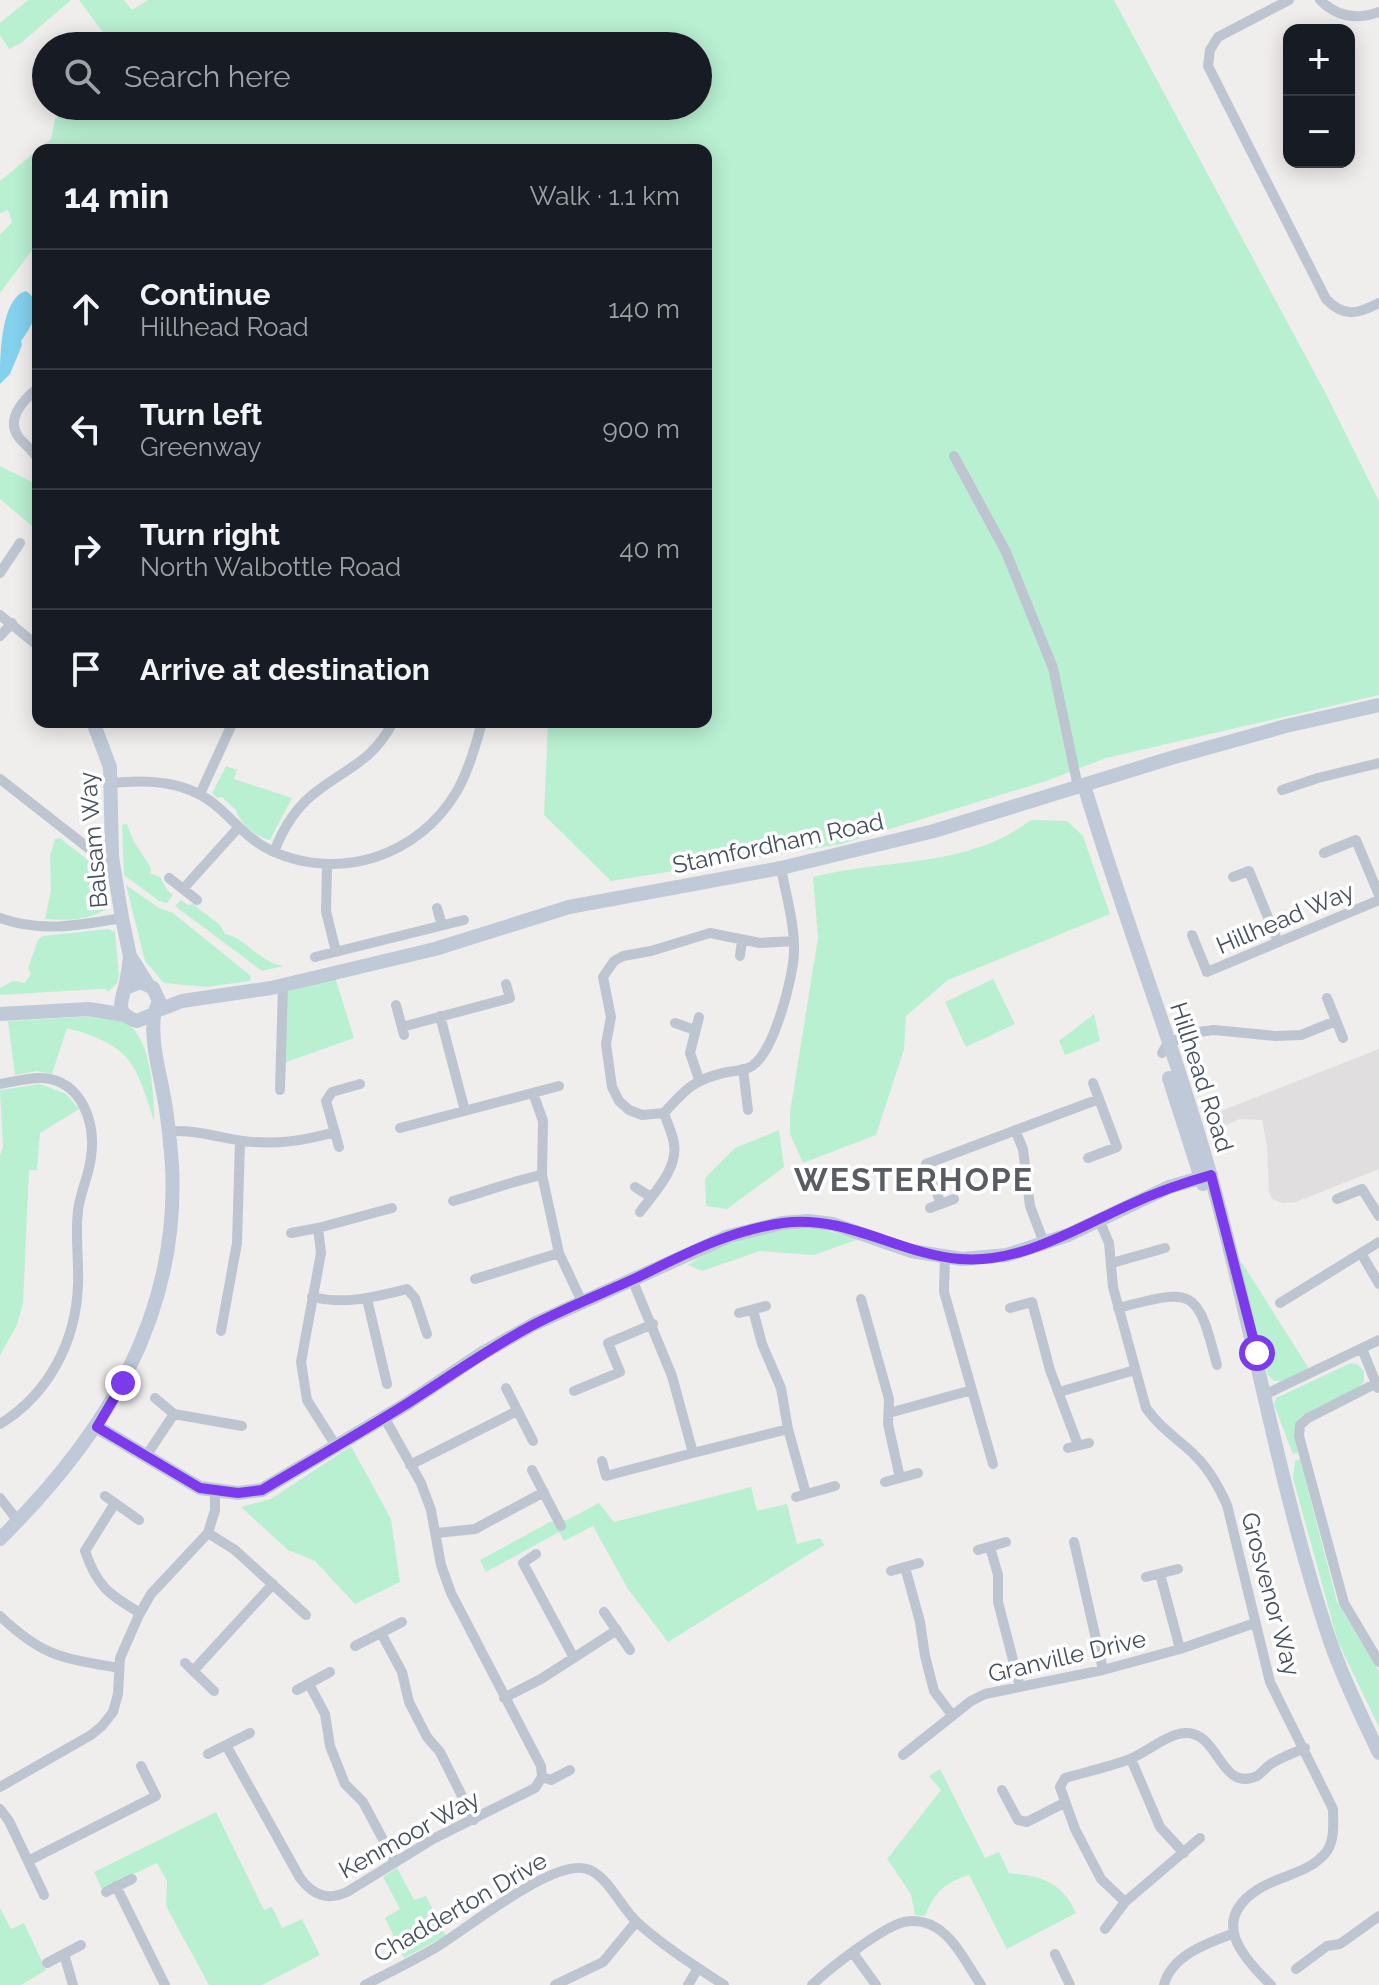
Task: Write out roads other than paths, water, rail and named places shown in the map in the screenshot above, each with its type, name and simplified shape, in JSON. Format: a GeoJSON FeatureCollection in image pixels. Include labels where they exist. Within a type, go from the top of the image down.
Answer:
{"type":"FeatureCollection","features":[{"type":"Feature","properties":{"kind":"street"},"geometry":{"type":"LineString","coordinates":[[1289,0],[1218,37],[1210,50],[1208,66],[1326,299],[1342,312],[1358,314],[1379,303]]}},
{"type":"Feature","properties":{"kind":"street"},"geometry":{"type":"LineString","coordinates":[[1320,0],[1328,9],[1350,17],[1379,12]]}},
{"type":"Feature","properties":{"kind":"street"},"geometry":{"type":"LineString","coordinates":[[32,394],[21,404],[14,420],[18,436],[32,444]]}},
{"type":"Feature","properties":{"kind":"street"},"geometry":{"type":"LineString","coordinates":[[954,456],[1006,552],[1053,668],[1081,786]]}},
{"type":"Feature","properties":{"kind":"street"},"geometry":{"type":"LineString","coordinates":[[0,573],[3,560],[20,543]]}},
{"type":"Feature","properties":{"kind":"street"},"geometry":{"type":"LineString","coordinates":[[0,615],[32,641]]}},
{"type":"Feature","properties":{"kind":"street"},"geometry":{"type":"LineString","coordinates":[[0,636],[12,623]]}},
{"type":"Feature","properties":{"kind":"street","name":"Stamfordham Road"},"geometry":{"type":"LineString","coordinates":[[155,1012],[182,1001],[283,986],[435,949],[569,907],[781,868],[934,831],[1286,726],[1379,705]]}},
{"type":"Feature","properties":{"kind":"street","name":"Balsam Way"},"geometry":{"type":"LineString","coordinates":[[96,728],[106,751],[111,783],[112,857],[130,956],[124,991]]}},
{"type":"Feature","properties":{"kind":"street"},"geometry":{"type":"LineString","coordinates":[[200,794],[230,728]]}},
{"type":"Feature","properties":{"kind":"street"},"geometry":{"type":"LineString","coordinates":[[274,852],[288,821],[300,807],[317,791],[361,763],[389,728]]}},
{"type":"Feature","properties":{"kind":"street"},"geometry":{"type":"LineString","coordinates":[[111,783],[158,781],[200,794],[219,807],[238,828],[274,852],[327,866],[357,863],[407,842],[428,826],[450,802],[461,782],[480,728]]}},
{"type":"Feature","properties":{"kind":"street"},"geometry":{"type":"LineString","coordinates":[[1282,790],[1379,763]]}},
{"type":"Feature","properties":{"kind":"street"},"geometry":{"type":"LineString","coordinates":[[0,779],[92,851],[112,857]]}},
{"type":"Feature","properties":{"kind":"street","name":"Hillhead Road"},"geometry":{"type":"LineString","coordinates":[[1081,786],[1103,845],[1163,1045],[1196,1130],[1206,1176],[1257,1353],[1289,1502],[1332,1645],[1379,1753]]}},
{"type":"Feature","properties":{"kind":"street"},"geometry":{"type":"LineString","coordinates":[[183,889],[238,828]]}},
{"type":"Feature","properties":{"kind":"street"},"geometry":{"type":"LineString","coordinates":[[1324,853],[1356,840],[1379,898]]}},
{"type":"Feature","properties":{"kind":"street"},"geometry":{"type":"LineString","coordinates":[[327,866],[326,911],[336,952]]}},
{"type":"Feature","properties":{"kind":"street"},"geometry":{"type":"LineString","coordinates":[[781,868],[794,941],[792,969],[766,1051],[754,1065],[699,1079],[684,1090],[664,1113],[642,1115],[629,1110],[619,1101],[612,1087],[606,1044],[611,1017],[603,977],[614,961],[633,952],[651,951],[710,933],[760,943],[794,941]]}},
{"type":"Feature","properties":{"kind":"street"},"geometry":{"type":"LineString","coordinates":[[1233,877],[1249,871],[1278,942]]}},
{"type":"Feature","properties":{"kind":"street"},"geometry":{"type":"LineString","coordinates":[[169,878],[197,900]]}},
{"type":"Feature","properties":{"kind":"street","name":"Hillhead Way"},"geometry":{"type":"LineString","coordinates":[[1192,935],[1207,972],[1379,898]]}},
{"type":"Feature","properties":{"kind":"street"},"geometry":{"type":"LineString","coordinates":[[437,908],[442,925]]}},
{"type":"Feature","properties":{"kind":"street"},"geometry":{"type":"LineString","coordinates":[[0,918],[24,925],[48,927],[122,918]]}},
{"type":"Feature","properties":{"kind":"street"},"geometry":{"type":"LineString","coordinates":[[315,957],[464,920]]}},
{"type":"Feature","properties":{"kind":"street"},"geometry":{"type":"LineString","coordinates":[[740,956],[742,940]]}},
{"type":"Feature","properties":{"kind":"street","name":"Balsam Way"},"geometry":{"type":"LineString","coordinates":[[130,956],[151,987]]}},
{"type":"Feature","properties":{"kind":"street"},"geometry":{"type":"LineString","coordinates":[[89,1009],[135,982],[182,1001]]}},
{"type":"Feature","properties":{"kind":"street"},"geometry":{"type":"LineString","coordinates":[[396,1005],[403,1031],[440,1016],[510,998],[506,984]]}},
{"type":"Feature","properties":{"kind":"street"},"geometry":{"type":"LineString","coordinates":[[280,1090],[283,986]]}},
{"type":"Feature","properties":{"kind":"street"},"geometry":{"type":"LineString","coordinates":[[0,1539],[58,1478],[97,1427],[145,1333],[160,1279],[172,1205],[169,1131],[153,1047],[155,1012],[159,1001],[151,987]]}},
{"type":"Feature","properties":{"kind":"street"},"geometry":{"type":"LineString","coordinates":[[124,991],[120,1005],[153,1047]]}},
{"type":"Feature","properties":{"kind":"street"},"geometry":{"type":"LineString","coordinates":[[1327,998],[1343,1038]]}},
{"type":"Feature","properties":{"kind":"street"},"geometry":{"type":"LineString","coordinates":[[0,1014],[89,1009],[143,1020],[155,1012]]}},
{"type":"Feature","properties":{"kind":"street"},"geometry":{"type":"LineString","coordinates":[[440,1016],[465,1111]]}},
{"type":"Feature","properties":{"kind":"street"},"geometry":{"type":"LineString","coordinates":[[699,1017],[690,1053],[699,1079]]}},
{"type":"Feature","properties":{"kind":"street"},"geometry":{"type":"LineString","coordinates":[[97,1427],[200,1488],[238,1493],[262,1490],[534,1324],[729,1236],[795,1222],[833,1224],[911,1251],[962,1259],[1007,1255],[1044,1243],[1068,1235],[1169,1187],[1206,1176],[1163,1045],[1198,1032],[1214,1030],[1276,1036],[1301,1035],[1336,1021]]}},
{"type":"Feature","properties":{"kind":"street"},"geometry":{"type":"LineString","coordinates":[[675,1023],[695,1030]]}},
{"type":"Feature","properties":{"kind":"street"},"geometry":{"type":"LineString","coordinates":[[743,1069],[748,1110]]}},
{"type":"Feature","properties":{"kind":"street"},"geometry":{"type":"LineString","coordinates":[[0,1084],[42,1078],[61,1082],[73,1091],[89,1115],[92,1154],[78,1207],[78,1288],[68,1344],[31,1400],[0,1424]]}},
{"type":"Feature","properties":{"kind":"street"},"geometry":{"type":"LineString","coordinates":[[1088,1158],[1117,1147],[1093,1083]]}},
{"type":"Feature","properties":{"kind":"street"},"geometry":{"type":"LineString","coordinates":[[339,1147],[326,1101],[332,1092],[360,1084]]}},
{"type":"Feature","properties":{"kind":"street"},"geometry":{"type":"LineString","coordinates":[[400,1128],[559,1086]]}},
{"type":"Feature","properties":{"kind":"street"},"geometry":{"type":"LineString","coordinates":[[533,1093],[543,1121],[542,1175],[559,1253],[582,1302]]}},
{"type":"Feature","properties":{"kind":"street"},"geometry":{"type":"LineString","coordinates":[[954,1199],[936,1206],[926,1164],[1099,1099]]}},
{"type":"Feature","properties":{"kind":"street"},"geometry":{"type":"LineString","coordinates":[[640,1212],[673,1160],[674,1142],[664,1113]]}},
{"type":"Feature","properties":{"kind":"street"},"geometry":{"type":"LineString","coordinates":[[1015,1130],[1023,1149],[1030,1206],[1044,1243]]}},
{"type":"Feature","properties":{"kind":"street"},"geometry":{"type":"LineString","coordinates":[[169,1131],[205,1132],[240,1141],[272,1144],[299,1142],[335,1132]]}},
{"type":"Feature","properties":{"kind":"street"},"geometry":{"type":"LineString","coordinates":[[221,1331],[237,1243],[240,1141]]}},
{"type":"Feature","properties":{"kind":"street"},"geometry":{"type":"LineString","coordinates":[[453,1201],[511,1181],[542,1175]]}},
{"type":"Feature","properties":{"kind":"street"},"geometry":{"type":"LineString","coordinates":[[635,1187],[651,1197]]}},
{"type":"Feature","properties":{"kind":"street"},"geometry":{"type":"LineString","coordinates":[[1337,1199],[1362,1189],[1379,1216]]}},
{"type":"Feature","properties":{"kind":"street"},"geometry":{"type":"LineString","coordinates":[[291,1233],[392,1208]]}},
{"type":"Feature","properties":{"kind":"street","name":"Grosvenor Way"},"geometry":{"type":"LineString","coordinates":[[1099,1220],[1109,1243],[1113,1287],[1146,1408],[1156,1422],[1208,1469],[1218,1484],[1227,1505],[1270,1682],[1333,1809],[1334,1832],[1327,1850],[1311,1866],[1258,1889],[1241,1904],[1232,1934]]}},
{"type":"Feature","properties":{"kind":"street"},"geometry":{"type":"LineString","coordinates":[[318,1228],[321,1253],[301,1362],[307,1400],[336,1446]]}},
{"type":"Feature","properties":{"kind":"street"},"geometry":{"type":"LineString","coordinates":[[1280,1303],[1379,1242]]}},
{"type":"Feature","properties":{"kind":"street"},"geometry":{"type":"LineString","coordinates":[[1112,1263],[1165,1248]]}},
{"type":"Feature","properties":{"kind":"street"},"geometry":{"type":"LineString","coordinates":[[475,1279],[559,1253]]}},
{"type":"Feature","properties":{"kind":"street"},"geometry":{"type":"LineString","coordinates":[[1361,1253],[1379,1284]]}},
{"type":"Feature","properties":{"kind":"street"},"geometry":{"type":"LineString","coordinates":[[945,1257],[944,1292],[993,1464]]}},
{"type":"Feature","properties":{"kind":"street"},"geometry":{"type":"LineString","coordinates":[[632,1279],[672,1376],[693,1453]]}},
{"type":"Feature","properties":{"kind":"street"},"geometry":{"type":"LineString","coordinates":[[312,1297],[330,1301],[367,1299],[407,1289],[415,1298],[427,1334]]}},
{"type":"Feature","properties":{"kind":"street"},"geometry":{"type":"LineString","coordinates":[[1118,1308],[1164,1296],[1179,1296],[1196,1304],[1205,1317],[1217,1365]]}},
{"type":"Feature","properties":{"kind":"street"},"geometry":{"type":"LineString","coordinates":[[367,1299],[387,1384]]}},
{"type":"Feature","properties":{"kind":"street"},"geometry":{"type":"LineString","coordinates":[[861,1299],[889,1399],[888,1424],[900,1478]]}},
{"type":"Feature","properties":{"kind":"street"},"geometry":{"type":"LineString","coordinates":[[1010,1308],[1032,1302],[1078,1445]]}},
{"type":"Feature","properties":{"kind":"street"},"geometry":{"type":"LineString","coordinates":[[739,1313],[766,1306]]}},
{"type":"Feature","properties":{"kind":"street"},"geometry":{"type":"LineString","coordinates":[[753,1310],[762,1344],[781,1388],[801,1495],[835,1486]]}},
{"type":"Feature","properties":{"kind":"street"},"geometry":{"type":"LineString","coordinates":[[574,1391],[620,1372],[608,1343],[653,1324]]}},
{"type":"Feature","properties":{"kind":"street"},"geometry":{"type":"LineString","coordinates":[[1264,1395],[1379,1340]]}},
{"type":"Feature","properties":{"kind":"street"},"geometry":{"type":"LineString","coordinates":[[1362,1349],[1378,1386],[1308,1418],[1300,1425],[1299,1436],[1344,1603],[1379,1662]]}},
{"type":"Feature","properties":{"kind":"street"},"geometry":{"type":"LineString","coordinates":[[1059,1392],[1135,1370]]}},
{"type":"Feature","properties":{"kind":"street"},"geometry":{"type":"LineString","coordinates":[[506,1388],[533,1441]]}},
{"type":"Feature","properties":{"kind":"street"},"geometry":{"type":"LineString","coordinates":[[889,1413],[972,1390]]}},
{"type":"Feature","properties":{"kind":"street"},"geometry":{"type":"LineString","coordinates":[[155,1398],[174,1414],[242,1426]]}},
{"type":"Feature","properties":{"kind":"street"},"geometry":{"type":"LineString","coordinates":[[410,1465],[517,1411]]}},
{"type":"Feature","properties":{"kind":"street"},"geometry":{"type":"LineString","coordinates":[[146,1456],[174,1414]]}},
{"type":"Feature","properties":{"kind":"street"},"geometry":{"type":"LineString","coordinates":[[384,1417],[421,1483],[451,1593],[541,1766],[542,1777]]}},
{"type":"Feature","properties":{"kind":"street"},"geometry":{"type":"LineString","coordinates":[[602,1461],[606,1476],[788,1429]]}},
{"type":"Feature","properties":{"kind":"street"},"geometry":{"type":"LineString","coordinates":[[532,1470],[561,1526]]}},
{"type":"Feature","properties":{"kind":"street"},"geometry":{"type":"LineString","coordinates":[[885,1482],[918,1473]]}},
{"type":"Feature","properties":{"kind":"street"},"geometry":{"type":"LineString","coordinates":[[0,1787],[102,1726],[113,1712],[118,1694],[120,1658],[140,1613],[169,1572],[208,1533],[215,1510],[215,1492]]}},
{"type":"Feature","properties":{"kind":"street"},"geometry":{"type":"LineString","coordinates":[[437,1533],[475,1529],[544,1492]]}},
{"type":"Feature","properties":{"kind":"street"},"geometry":{"type":"LineString","coordinates":[[0,1498],[18,1521]]}},
{"type":"Feature","properties":{"kind":"street"},"geometry":{"type":"LineString","coordinates":[[139,1520],[110,1500],[85,1551],[93,1575],[108,1594],[140,1613]]}},
{"type":"Feature","properties":{"kind":"street"},"geometry":{"type":"LineString","coordinates":[[208,1533],[235,1550],[306,1615]]}},
{"type":"Feature","properties":{"kind":"street"},"geometry":{"type":"LineString","coordinates":[[978,1550],[1006,1542]]}},
{"type":"Feature","properties":{"kind":"street"},"geometry":{"type":"LineString","coordinates":[[1074,1542],[1103,1670]]}},
{"type":"Feature","properties":{"kind":"street"},"geometry":{"type":"LineString","coordinates":[[990,1547],[998,1575],[998,1602],[1020,1687]]}},
{"type":"Feature","properties":{"kind":"street"},"geometry":{"type":"LineString","coordinates":[[536,1554],[523,1563],[574,1658]]}},
{"type":"Feature","properties":{"kind":"street"},"geometry":{"type":"LineString","coordinates":[[891,1571],[919,1563]]}},
{"type":"Feature","properties":{"kind":"street"},"geometry":{"type":"LineString","coordinates":[[905,1567],[934,1691],[952,1715]]}},
{"type":"Feature","properties":{"kind":"street"},"geometry":{"type":"LineString","coordinates":[[1146,1577],[1178,1569]]}},
{"type":"Feature","properties":{"kind":"street"},"geometry":{"type":"LineString","coordinates":[[1160,1574],[1180,1649]]}},
{"type":"Feature","properties":{"kind":"street"},"geometry":{"type":"LineString","coordinates":[[214,1691],[189,1667],[273,1584]]}},
{"type":"Feature","properties":{"kind":"street"},"geometry":{"type":"LineString","coordinates":[[604,1612],[630,1650]]}},
{"type":"Feature","properties":{"kind":"street"},"geometry":{"type":"LineString","coordinates":[[0,1616],[38,1648],[61,1657],[119,1668]]}},
{"type":"Feature","properties":{"kind":"street"},"geometry":{"type":"LineString","coordinates":[[355,1646],[402,1622]]}},
{"type":"Feature","properties":{"kind":"street","name":"Granville Drive"},"geometry":{"type":"LineString","coordinates":[[903,1755],[952,1715],[985,1694],[1103,1670],[1180,1649],[1255,1623]]}},
{"type":"Feature","properties":{"kind":"street"},"geometry":{"type":"LineString","coordinates":[[504,1698],[617,1630]]}},
{"type":"Feature","properties":{"kind":"street"},"geometry":{"type":"LineString","coordinates":[[381,1633],[402,1672],[409,1702],[427,1737],[440,1752],[474,1820]]}},
{"type":"Feature","properties":{"kind":"street"},"geometry":{"type":"LineString","coordinates":[[297,1690],[330,1672]]}},
{"type":"Feature","properties":{"kind":"street"},"geometry":{"type":"LineString","coordinates":[[309,1684],[325,1714],[330,1746],[345,1784],[363,1802],[395,1862]]}},
{"type":"Feature","properties":{"kind":"street"},"geometry":{"type":"LineString","coordinates":[[208,1754],[250,1733]]}},
{"type":"Feature","properties":{"kind":"street"},"geometry":{"type":"LineString","coordinates":[[1125,1902],[1101,1879],[1064,1803],[1060,1787],[1065,1778],[1131,1759],[1182,1733],[1195,1733],[1212,1745],[1222,1766],[1234,1776],[1244,1778],[1257,1776],[1272,1763],[1305,1748]]}},
{"type":"Feature","properties":{"kind":"street","name":"Kenmoor Way"},"geometry":{"type":"LineString","coordinates":[[226,1745],[308,1888],[325,1897],[337,1897],[433,1839],[535,1788],[542,1777],[551,1780],[570,1770]]}},
{"type":"Feature","properties":{"kind":"street"},"geometry":{"type":"LineString","coordinates":[[1131,1759],[1160,1827],[1184,1853]]}},
{"type":"Feature","properties":{"kind":"street"},"geometry":{"type":"LineString","coordinates":[[28,1861],[156,1796],[141,1766]]}},
{"type":"Feature","properties":{"kind":"street"},"geometry":{"type":"LineString","coordinates":[[1002,1790],[1018,1820],[1027,1822],[1064,1803]]}},
{"type":"Feature","properties":{"kind":"street"},"geometry":{"type":"LineString","coordinates":[[0,1809],[9,1821],[44,1895]]}},
{"type":"Feature","properties":{"kind":"street"},"geometry":{"type":"LineString","coordinates":[[1105,1929],[1125,1902],[1200,1838]]}},
{"type":"Feature","properties":{"kind":"street","name":"Chadderton Drive"},"geometry":{"type":"LineString","coordinates":[[365,1985],[456,1935],[509,1897],[567,1868],[580,1866],[592,1870],[636,1922],[724,1985]]}},
{"type":"Feature","properties":{"kind":"street"},"geometry":{"type":"LineString","coordinates":[[132,1879],[111,1889],[165,1985]]}},
{"type":"Feature","properties":{"kind":"street"},"geometry":{"type":"LineString","coordinates":[[1296,1969],[1327,1946],[1340,1944],[1379,1916]]}},
{"type":"Feature","properties":{"kind":"street"},"geometry":{"type":"LineString","coordinates":[[555,1985],[603,1962],[636,1922]]}},
{"type":"Feature","properties":{"kind":"street"},"geometry":{"type":"LineString","coordinates":[[812,1985],[885,1931],[905,1922],[922,1922],[936,1927],[947,1937],[981,1985]]}},
{"type":"Feature","properties":{"kind":"street"},"geometry":{"type":"LineString","coordinates":[[1164,1985],[1170,1972],[1194,1949],[1232,1934],[1249,1964],[1271,1985]]}},
{"type":"Feature","properties":{"kind":"street"},"geometry":{"type":"LineString","coordinates":[[47,1963],[81,1945]]}},
{"type":"Feature","properties":{"kind":"street"},"geometry":{"type":"LineString","coordinates":[[853,1953],[876,1985]]}},
{"type":"Feature","properties":{"kind":"street"},"geometry":{"type":"LineString","coordinates":[[64,1954],[73,1985]]}},
{"type":"Feature","properties":{"kind":"street"},"geometry":{"type":"LineString","coordinates":[[1055,1954],[1070,1985]]}},
{"type":"Feature","properties":{"kind":"street"},"geometry":{"type":"LineString","coordinates":[[688,1985],[698,1968]]}},
{"type":"Feature","properties":{"kind":"street"},"geometry":{"type":"LineString","coordinates":[[389,1972],[395,1985]]}},
{"type":"Feature","properties":{"kind":"water"},"geometry":{"type":"Polygon","coordinates":[[[26,291],[32,296],[32,322],[21,341],[10,374],[0,384],[3,331],[6,317],[17,296],[26,291]]]}},
{"type":"Feature","properties":{"kind":"district","name":"WESTERHOPE"},"geometry":{"type":"Point","coordinates":[914,1179]}}]}
